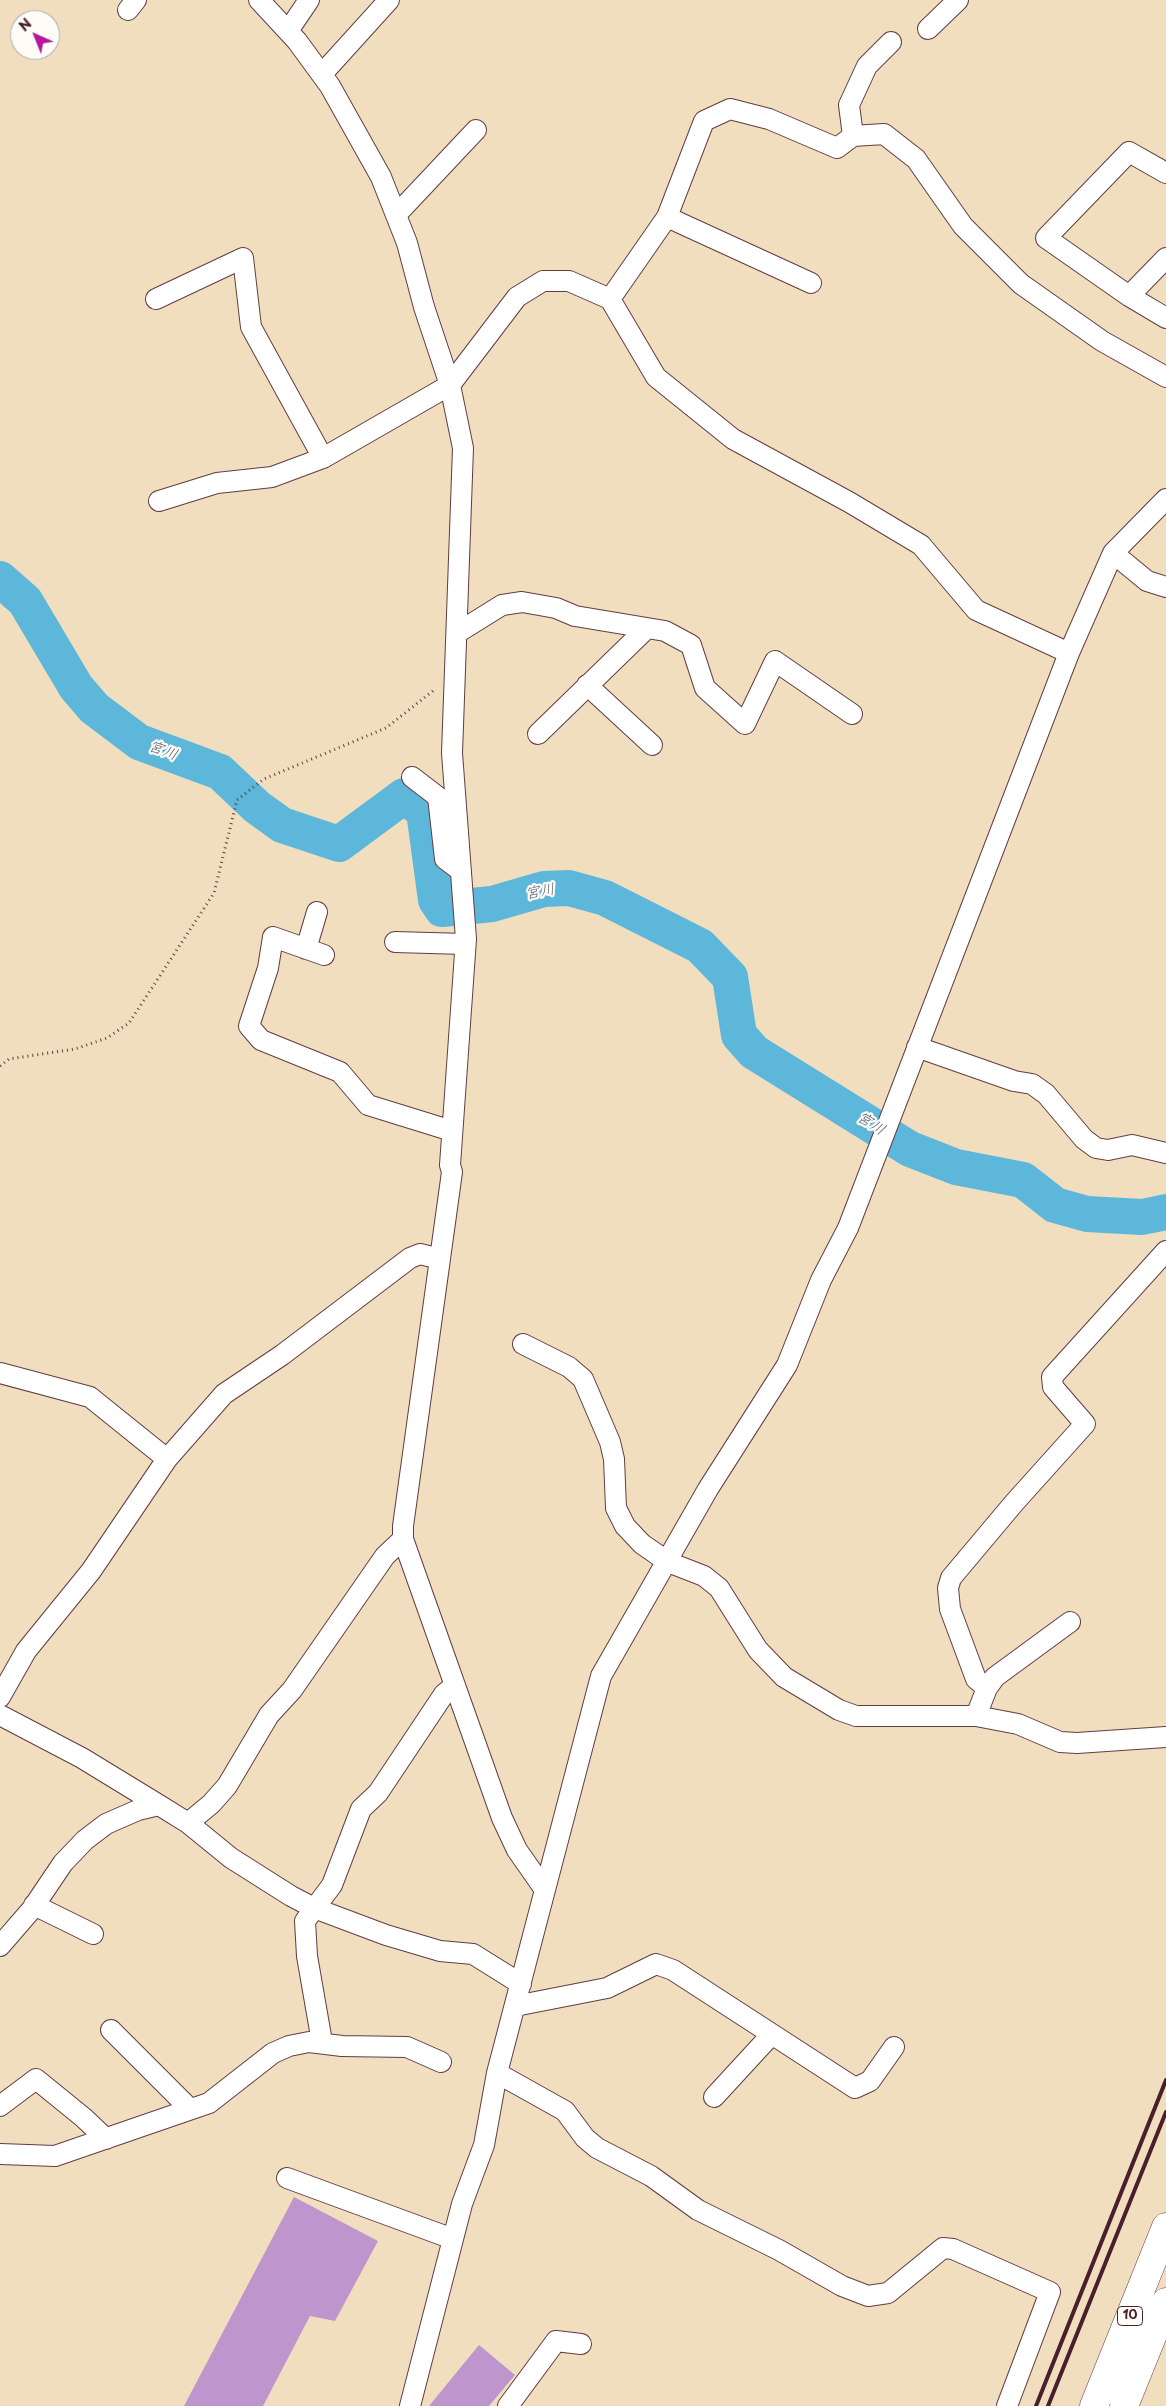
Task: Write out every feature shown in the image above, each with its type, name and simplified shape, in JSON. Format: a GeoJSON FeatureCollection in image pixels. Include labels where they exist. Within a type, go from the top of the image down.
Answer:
{"type":"FeatureCollection","features":[{"type":"Feature","properties":{"kind":"highway","name":"10"},"geometry":{"type":"LineString","coordinates":[[1094,2406],[1166,2227]]}},
{"type":"Feature","properties":{"kind":"highway","name":"10"},"geometry":{"type":"LineString","coordinates":[[1124,2406],[1166,2302]]}},
{"type":"Feature","properties":{"kind":"street"},"geometry":{"type":"LineString","coordinates":[[259,0],[288,31],[322,74],[367,149],[396,215],[450,385],[463,448],[457,662],[452,754],[465,942],[450,1164],[452,1172],[403,1539],[502,1818],[517,1850],[545,1890]]}},
{"type":"Feature","properties":{"kind":"street"},"geometry":{"type":"LineString","coordinates":[[288,31],[309,0]]}},
{"type":"Feature","properties":{"kind":"street"},"geometry":{"type":"LineString","coordinates":[[322,74],[389,0]]}},
{"type":"Feature","properties":{"kind":"street"},"geometry":{"type":"LineString","coordinates":[[928,29],[958,0]]}},
{"type":"Feature","properties":{"kind":"street"},"geometry":{"type":"LineString","coordinates":[[852,136],[849,105],[867,66],[892,42]]}},
{"type":"Feature","properties":{"kind":"street"},"geometry":{"type":"LineString","coordinates":[[610,299],[667,217],[704,121],[730,109],[769,119],[837,148],[852,136],[884,134],[916,159],[963,226],[1021,284],[1102,341],[1166,377]]}},
{"type":"Feature","properties":{"kind":"street"},"geometry":{"type":"LineString","coordinates":[[396,215],[476,130]]}},
{"type":"Feature","properties":{"kind":"street"},"geometry":{"type":"LineString","coordinates":[[1166,174],[1129,152],[1046,238],[1129,296],[1166,318]]}},
{"type":"Feature","properties":{"kind":"street"},"geometry":{"type":"LineString","coordinates":[[667,217],[811,283]]}},
{"type":"Feature","properties":{"kind":"street"},"geometry":{"type":"LineString","coordinates":[[156,299],[244,258],[251,327],[323,458]]}},
{"type":"Feature","properties":{"kind":"street"},"geometry":{"type":"LineString","coordinates":[[1129,296],[1166,258]]}},
{"type":"Feature","properties":{"kind":"street"},"geometry":{"type":"LineString","coordinates":[[160,502],[217,482],[272,477],[323,458],[450,385],[518,297],[543,281],[570,281],[610,299],[656,376],[734,439],[849,502],[920,545],[976,610],[1069,653]]}},
{"type":"Feature","properties":{"kind":"street"},"geometry":{"type":"LineString","coordinates":[[410,2406],[462,2204],[484,2145],[497,2073],[600,1676],[668,1562],[708,1489],[786,1365],[821,1280],[848,1228],[1069,653],[1113,552],[1166,499]]}},
{"type":"Feature","properties":{"kind":"street"},"geometry":{"type":"LineString","coordinates":[[1113,552],[1147,581],[1166,588]]}},
{"type":"Feature","properties":{"kind":"street"},"geometry":{"type":"LineString","coordinates":[[457,633],[502,605],[522,602],[556,608],[575,616],[665,631],[691,645],[706,688],[745,724],[775,661],[852,714]]}},
{"type":"Feature","properties":{"kind":"street"},"geometry":{"type":"LineString","coordinates":[[538,734],[646,628]]}},
{"type":"Feature","properties":{"kind":"street"},"geometry":{"type":"LineString","coordinates":[[588,685],[652,746]]}},
{"type":"Feature","properties":{"kind":"street"},"geometry":{"type":"LineString","coordinates":[[412,777],[438,797],[444,859],[462,880]]}},
{"type":"Feature","properties":{"kind":"street"},"geometry":{"type":"LineString","coordinates":[[317,912],[315,952],[273,937],[268,968],[249,1026],[261,1040],[340,1072],[368,1105],[452,1131]]}},
{"type":"Feature","properties":{"kind":"street"},"geometry":{"type":"LineString","coordinates":[[395,942],[465,942]]}},
{"type":"Feature","properties":{"kind":"street"},"geometry":{"type":"LineString","coordinates":[[917,1047],[1014,1081],[1032,1084],[1046,1094],[1084,1139],[1096,1148],[1108,1150],[1132,1145],[1166,1153]]}},
{"type":"Feature","properties":{"kind":"street"},"geometry":{"type":"LineString","coordinates":[[987,1688],[976,1679],[950,1609],[948,1588],[951,1578],[1014,1502],[1085,1424],[1053,1387],[1052,1377],[1166,1252]]}},
{"type":"Feature","properties":{"kind":"street"},"geometry":{"type":"LineString","coordinates":[[0,1697],[26,1651],[91,1570],[167,1459],[224,1394],[282,1355],[410,1258],[420,1254],[440,1259]]}},
{"type":"Feature","properties":{"kind":"street"},"geometry":{"type":"LineString","coordinates":[[523,1344],[569,1368],[583,1380],[610,1442],[614,1459],[616,1508],[625,1526],[642,1544],[668,1562],[704,1576],[719,1588],[758,1650],[784,1677],[839,1710],[856,1716],[976,1716],[1018,1724],[1060,1742],[1077,1744],[1166,1737]]}},
{"type":"Feature","properties":{"kind":"street"},"geometry":{"type":"LineString","coordinates":[[0,1373],[90,1397],[167,1459]]}},
{"type":"Feature","properties":{"kind":"street"},"geometry":{"type":"LineString","coordinates":[[188,1823],[211,1804],[227,1786],[269,1714],[292,1690],[385,1556],[403,1539]]}},
{"type":"Feature","properties":{"kind":"street"},"geometry":{"type":"LineString","coordinates":[[976,1716],[987,1688],[995,1677],[1070,1622]]}},
{"type":"Feature","properties":{"kind":"street"},"geometry":{"type":"LineString","coordinates":[[322,2042],[304,1930],[305,1921],[332,1885],[361,1809],[378,1793],[444,1694],[454,1686]]}},
{"type":"Feature","properties":{"kind":"street"},"geometry":{"type":"LineString","coordinates":[[0,1715],[82,1758],[159,1804],[188,1823],[231,1858],[291,1896],[314,1908],[386,1935],[440,1951],[473,1954],[521,1984]]}},
{"type":"Feature","properties":{"kind":"street"},"geometry":{"type":"LineString","coordinates":[[0,1946],[34,1905],[63,1863],[85,1840],[106,1824],[138,1810],[159,1804]]}},
{"type":"Feature","properties":{"kind":"street"},"geometry":{"type":"LineString","coordinates":[[34,1905],[94,1934]]}},
{"type":"Feature","properties":{"kind":"street"},"geometry":{"type":"LineString","coordinates":[[515,2006],[607,1988],[656,1964],[673,1970],[854,2088],[870,2081],[894,2047]]}},
{"type":"Feature","properties":{"kind":"street"},"geometry":{"type":"LineString","coordinates":[[111,2030],[190,2109]]}},
{"type":"Feature","properties":{"kind":"street"},"geometry":{"type":"LineString","coordinates":[[714,2097],[772,2034]]}},
{"type":"Feature","properties":{"kind":"street"},"geometry":{"type":"LineString","coordinates":[[0,2154],[55,2156],[209,2103],[273,2054],[290,2046],[322,2042],[342,2046],[407,2047],[441,2062]]}},
{"type":"Feature","properties":{"kind":"street"},"geometry":{"type":"LineString","coordinates":[[497,2073],[565,2111],[586,2138],[597,2148],[651,2176],[698,2210],[778,2250],[842,2286],[868,2296],[888,2293],[943,2248],[953,2249],[1050,2292],[1007,2406]]}},
{"type":"Feature","properties":{"kind":"street"},"geometry":{"type":"LineString","coordinates":[[0,2106],[36,2079],[84,2118],[106,2139]]}},
{"type":"Feature","properties":{"kind":"street"},"geometry":{"type":"LineString","coordinates":[[287,2178],[453,2239]]}},
{"type":"Feature","properties":{"kind":"street"},"geometry":{"type":"LineString","coordinates":[[508,2406],[556,2341],[581,2344]]}},
{"type":"Feature","properties":{"kind":"path"},"geometry":{"type":"LineString","coordinates":[[0,1066],[9,1059],[76,1049],[107,1038],[129,1023],[214,893],[238,800],[264,779],[386,728],[430,694],[457,662]]}},
{"type":"Feature","properties":{"kind":"building"},"geometry":{"type":"Polygon","coordinates":[[[294,2197],[378,2241],[335,2321],[310,2316],[263,2406],[184,2406],[294,2197]]]}},
{"type":"Feature","properties":{"kind":"building"},"geometry":{"type":"Polygon","coordinates":[[[479,2345],[515,2375],[489,2406],[429,2406],[479,2345]]]}},
{"type":"Feature","properties":{"kind":"waterway","name":"宮川"},"geometry":{"type":"LineString","coordinates":[[0,579],[25,601],[76,687],[94,708],[139,742],[220,772],[257,807],[282,825],[339,844],[404,796],[424,811],[436,900],[442,909],[492,904],[544,889],[569,888],[605,898],[700,946],[730,977],[739,1035],[754,1052],[910,1149],[956,1167],[1023,1180],[1055,1205],[1087,1214],[1142,1217],[1166,1212]]}},
{"type":"Feature","properties":{"kind":"railway"},"geometry":{"type":"LineString","coordinates":[[1036,2406],[1166,2080]]}},
{"type":"Feature","properties":{"kind":"railway"},"geometry":{"type":"LineString","coordinates":[[1048,2406],[1166,2112]]}}]}
